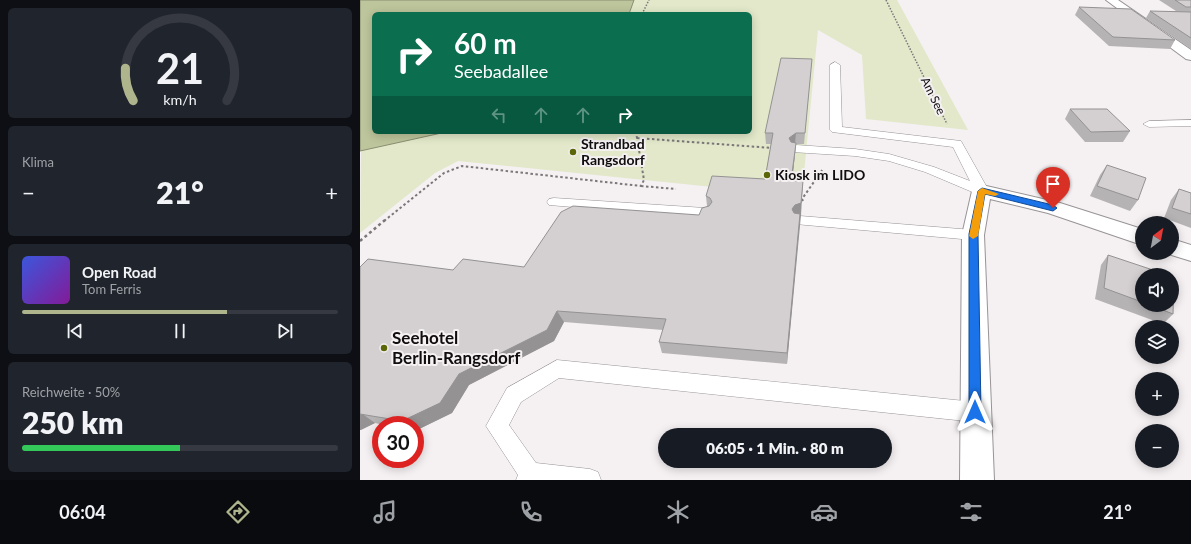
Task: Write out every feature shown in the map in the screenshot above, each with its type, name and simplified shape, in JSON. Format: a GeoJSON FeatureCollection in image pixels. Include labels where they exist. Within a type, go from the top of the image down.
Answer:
{"type":"FeatureCollection","features":[{"type":"Feature","properties":{"kind":"street"},"geometry":{"type":"LineString","coordinates":[[1111,0],[1191,56]]}},
{"type":"Feature","properties":{"kind":"street"},"geometry":{"type":"LineString","coordinates":[[977,480],[973,234],[982,191],[1053,208],[1135,235]]}},
{"type":"Feature","properties":{"kind":"street"},"geometry":{"type":"LineString","coordinates":[[1179,250],[1191,254]]}},
{"type":"Feature","properties":{"kind":"lane"},"geometry":{"type":"LineString","coordinates":[[835,65],[836,152]]}},
{"type":"Feature","properties":{"kind":"lane"},"geometry":{"type":"LineString","coordinates":[[1149,124],[1191,124]]}},
{"type":"Feature","properties":{"kind":"lane"},"geometry":{"type":"LineString","coordinates":[[836,130],[958,144],[982,191]]}},
{"type":"Feature","properties":{"kind":"lane"},"geometry":{"type":"LineString","coordinates":[[796,149],[874,155],[910,162],[948,175],[982,191]]}},
{"type":"Feature","properties":{"kind":"lane"},"geometry":{"type":"LineString","coordinates":[[554,202],[705,214]]}},
{"type":"Feature","properties":{"kind":"lane"},"geometry":{"type":"LineString","coordinates":[[800,221],[973,234]]}},
{"type":"Feature","properties":{"kind":"lane"},"geometry":{"type":"LineString","coordinates":[[590,480],[528,477],[497,426],[514,395],[557,369],[975,412]]}},
{"type":"Feature","properties":{"kind":"path"},"geometry":{"type":"LineString","coordinates":[[643,12],[649,0]]}},
{"type":"Feature","properties":{"kind":"path","name":"Am See"},"geometry":{"type":"LineString","coordinates":[[886,0],[958,144]]}},
{"type":"Feature","properties":{"kind":"path"},"geometry":{"type":"LineString","coordinates":[[360,241],[444,173],[462,166],[641,186],[644,180],[636,134]]}},
{"type":"Feature","properties":{"kind":"path"},"geometry":{"type":"LineString","coordinates":[[637,138],[773,148]]}},
{"type":"Feature","properties":{"kind":"path"},"geometry":{"type":"LineString","coordinates":[[802,199],[836,152]]}},
{"type":"Feature","properties":{"kind":"shaded area"},"geometry":{"type":"Polygon","coordinates":[[[360,0],[634,0],[630,12],[372,12],[372,134],[437,134],[360,151],[360,0]]]}},
{"type":"Feature","properties":{"kind":"shaded area"},"geometry":{"type":"Polygon","coordinates":[[[634,0],[897,0],[968,130],[866,119],[862,55],[818,30],[802,193],[713,187],[458,161],[435,173],[360,233],[361,150],[437,134],[752,134],[752,12],[630,12],[634,0]]]}},
{"type":"Feature","properties":{"kind":"building"},"geometry":{"type":"Polygon","coordinates":[[[1175,0],[1191,0],[1191,7],[1186,7],[1175,0]]]}},
{"type":"Feature","properties":{"kind":"building"},"geometry":{"type":"Polygon","coordinates":[[[1079,7],[1131,9],[1175,40],[1113,37],[1079,7]]]}},
{"type":"Feature","properties":{"kind":"building"},"geometry":{"type":"Polygon","coordinates":[[[1150,11],[1191,12],[1191,38],[1150,11]]]}},
{"type":"Feature","properties":{"kind":"building"},"geometry":{"type":"Polygon","coordinates":[[[781,58],[812,59],[805,133],[796,133],[789,138],[791,142],[796,143],[791,181],[803,181],[801,203],[795,205],[792,209],[794,213],[800,214],[787,353],[659,342],[666,319],[557,311],[547,330],[459,374],[440,403],[413,416],[372,416],[360,414],[360,267],[368,259],[453,270],[463,259],[524,267],[561,212],[573,206],[699,215],[702,208],[709,206],[712,202],[710,198],[706,196],[712,176],[765,179],[773,133],[765,133],[781,58]]]}},
{"type":"Feature","properties":{"kind":"building"},"geometry":{"type":"Polygon","coordinates":[[[1070,109],[1107,109],[1130,131],[1091,132],[1070,109]]]}},
{"type":"Feature","properties":{"kind":"building"},"geometry":{"type":"Polygon","coordinates":[[[1107,165],[1146,178],[1138,200],[1097,186],[1107,165]]]}},
{"type":"Feature","properties":{"kind":"building"},"geometry":{"type":"Polygon","coordinates":[[[1179,189],[1191,193],[1191,214],[1172,208],[1179,189]]]}},
{"type":"Feature","properties":{"kind":"building"},"geometry":{"type":"Polygon","coordinates":[[[1108,255],[1147,268],[1135,268],[1135,299],[1104,288],[1108,255]]]}},
{"type":"Feature","properties":{"kind":"slow traffic"},"geometry":{"type":"LineString","coordinates":[[973,236],[982,191],[995,194]]}},
{"type":"Feature","properties":{"kind":"place","name":"Strandbad Rangsdorf"},"geometry":{"type":"Point","coordinates":[573,152]}},
{"type":"Feature","properties":{"kind":"place","name":"Kiosk im LIDO"},"geometry":{"type":"Point","coordinates":[767,175]}},
{"type":"Feature","properties":{"kind":"place","name":"Seehotel Berlin-Rangsdorf"},"geometry":{"type":"Point","coordinates":[384,348]}},
{"type":"Feature","properties":{"kind":"route"},"geometry":{"type":"LineString","coordinates":[[975,412],[973,234],[982,191],[1053,208]]}}]}
